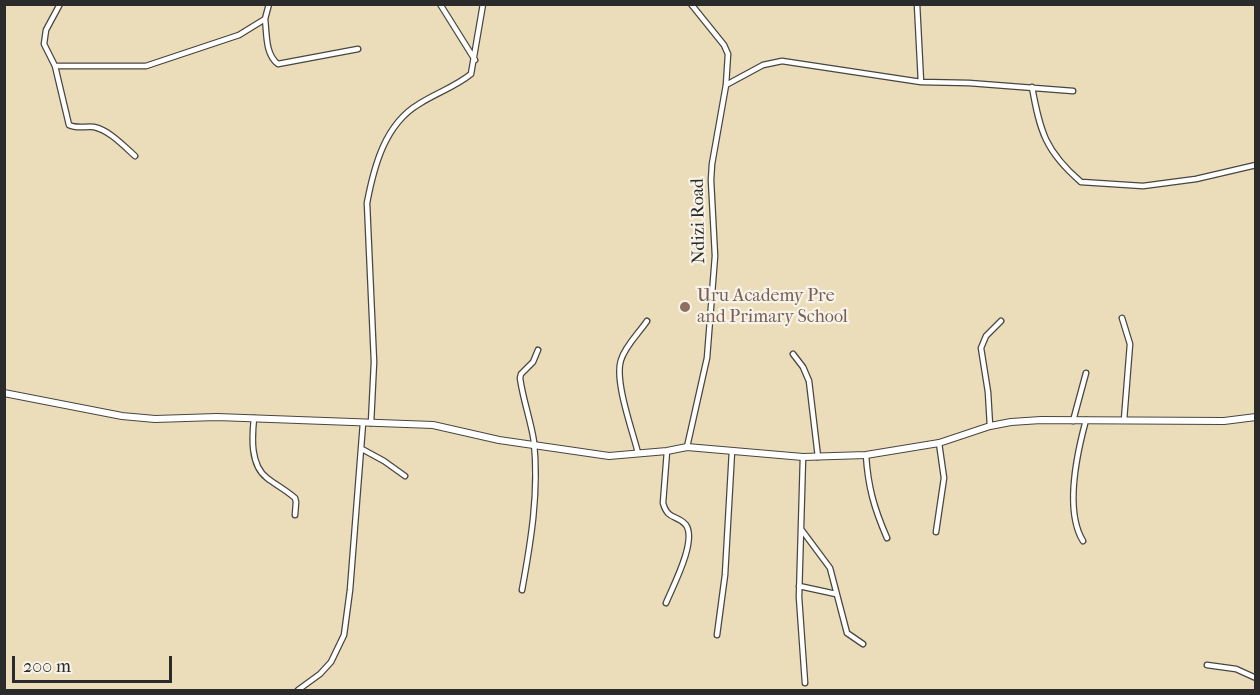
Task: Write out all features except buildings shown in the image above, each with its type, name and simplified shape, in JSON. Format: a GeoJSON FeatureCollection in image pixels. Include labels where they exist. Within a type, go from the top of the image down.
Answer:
{"type":"FeatureCollection","features":[{"type":"Feature","properties":{"kind":"street"},"geometry":{"type":"LineString","coordinates":[[60,4],[44,37],[44,44],[55,66],[69,125],[96,127],[135,156]]}},
{"type":"Feature","properties":{"kind":"street"},"geometry":{"type":"LineString","coordinates":[[269,4],[265,19],[269,53],[278,64],[358,49]]}},
{"type":"Feature","properties":{"kind":"street"},"geometry":{"type":"LineString","coordinates":[[440,4],[475,60]]}},
{"type":"Feature","properties":{"kind":"street"},"geometry":{"type":"LineString","coordinates":[[371,423],[374,362],[368,203],[378,158],[387,138],[403,115],[471,74],[483,4]]}},
{"type":"Feature","properties":{"kind":"street","name":"Ndizi Road"},"geometry":{"type":"LineString","coordinates":[[687,447],[707,358],[715,256],[711,172],[726,85],[728,54],[724,45],[691,4]]}},
{"type":"Feature","properties":{"kind":"street"},"geometry":{"type":"LineString","coordinates":[[917,4],[921,82]]}},
{"type":"Feature","properties":{"kind":"street"},"geometry":{"type":"LineString","coordinates":[[55,66],[89,64],[133,68],[146,66],[239,36],[265,19]]}},
{"type":"Feature","properties":{"kind":"street"},"geometry":{"type":"LineString","coordinates":[[726,85],[763,65],[782,61],[921,82],[1073,91]]}},
{"type":"Feature","properties":{"kind":"street"},"geometry":{"type":"LineString","coordinates":[[1032,87],[1040,129],[1045,141],[1057,159],[1081,182],[1143,186],[1196,179],[1256,165]]}},
{"type":"Feature","properties":{"kind":"street"},"geometry":{"type":"LineString","coordinates":[[1122,318],[1130,344],[1124,420]]}},
{"type":"Feature","properties":{"kind":"street"},"geometry":{"type":"LineString","coordinates":[[638,453],[623,394],[620,369],[625,353],[647,321]]}},
{"type":"Feature","properties":{"kind":"street"},"geometry":{"type":"LineString","coordinates":[[990,426],[988,392],[981,348],[986,336],[1001,321]]}},
{"type":"Feature","properties":{"kind":"street"},"geometry":{"type":"LineString","coordinates":[[522,590],[534,518],[536,489],[534,445],[520,378],[533,362],[538,350]]}},
{"type":"Feature","properties":{"kind":"street"},"geometry":{"type":"LineString","coordinates":[[793,354],[803,367],[809,381],[818,457]]}},
{"type":"Feature","properties":{"kind":"street"},"geometry":{"type":"LineString","coordinates":[[1073,421],[1086,373]]}},
{"type":"Feature","properties":{"kind":"street"},"geometry":{"type":"LineString","coordinates":[[4,393],[155,419],[254,418],[433,424],[499,440],[609,456],[687,447],[818,457],[866,455],[939,443],[990,426],[1021,422],[1224,421],[1256,417]]}},
{"type":"Feature","properties":{"kind":"street"},"geometry":{"type":"LineString","coordinates":[[254,418],[254,446],[258,469],[294,498],[297,507],[295,515]]}},
{"type":"Feature","properties":{"kind":"street"},"geometry":{"type":"LineString","coordinates":[[1083,541],[1078,529],[1074,499],[1076,466],[1086,420]]}},
{"type":"Feature","properties":{"kind":"street"},"geometry":{"type":"LineString","coordinates":[[298,690],[332,662],[344,635],[350,590],[363,423]]}},
{"type":"Feature","properties":{"kind":"street"},"geometry":{"type":"LineString","coordinates":[[936,532],[944,478],[939,443]]}},
{"type":"Feature","properties":{"kind":"street"},"geometry":{"type":"LineString","coordinates":[[362,449],[405,476]]}},
{"type":"Feature","properties":{"kind":"street"},"geometry":{"type":"LineString","coordinates":[[666,603],[680,572],[690,533],[685,523],[671,517],[663,503],[667,451]]}},
{"type":"Feature","properties":{"kind":"street"},"geometry":{"type":"LineString","coordinates":[[717,635],[725,575],[732,451]]}},
{"type":"Feature","properties":{"kind":"street"},"geometry":{"type":"LineString","coordinates":[[866,455],[869,490],[874,510],[887,538]]}},
{"type":"Feature","properties":{"kind":"street"},"geometry":{"type":"LineString","coordinates":[[803,456],[799,586],[805,683]]}},
{"type":"Feature","properties":{"kind":"street"},"geometry":{"type":"LineString","coordinates":[[801,529],[830,568],[847,633],[863,644]]}},
{"type":"Feature","properties":{"kind":"street"},"geometry":{"type":"LineString","coordinates":[[799,586],[836,594]]}},
{"type":"Feature","properties":{"kind":"street"},"geometry":{"type":"LineString","coordinates":[[1207,665],[1236,669],[1256,678]]}},
{"type":"Feature","properties":{"kind":"place","name":"Uru Academy Pre and Primary School"},"geometry":{"type":"Point","coordinates":[685,307]}}]}
